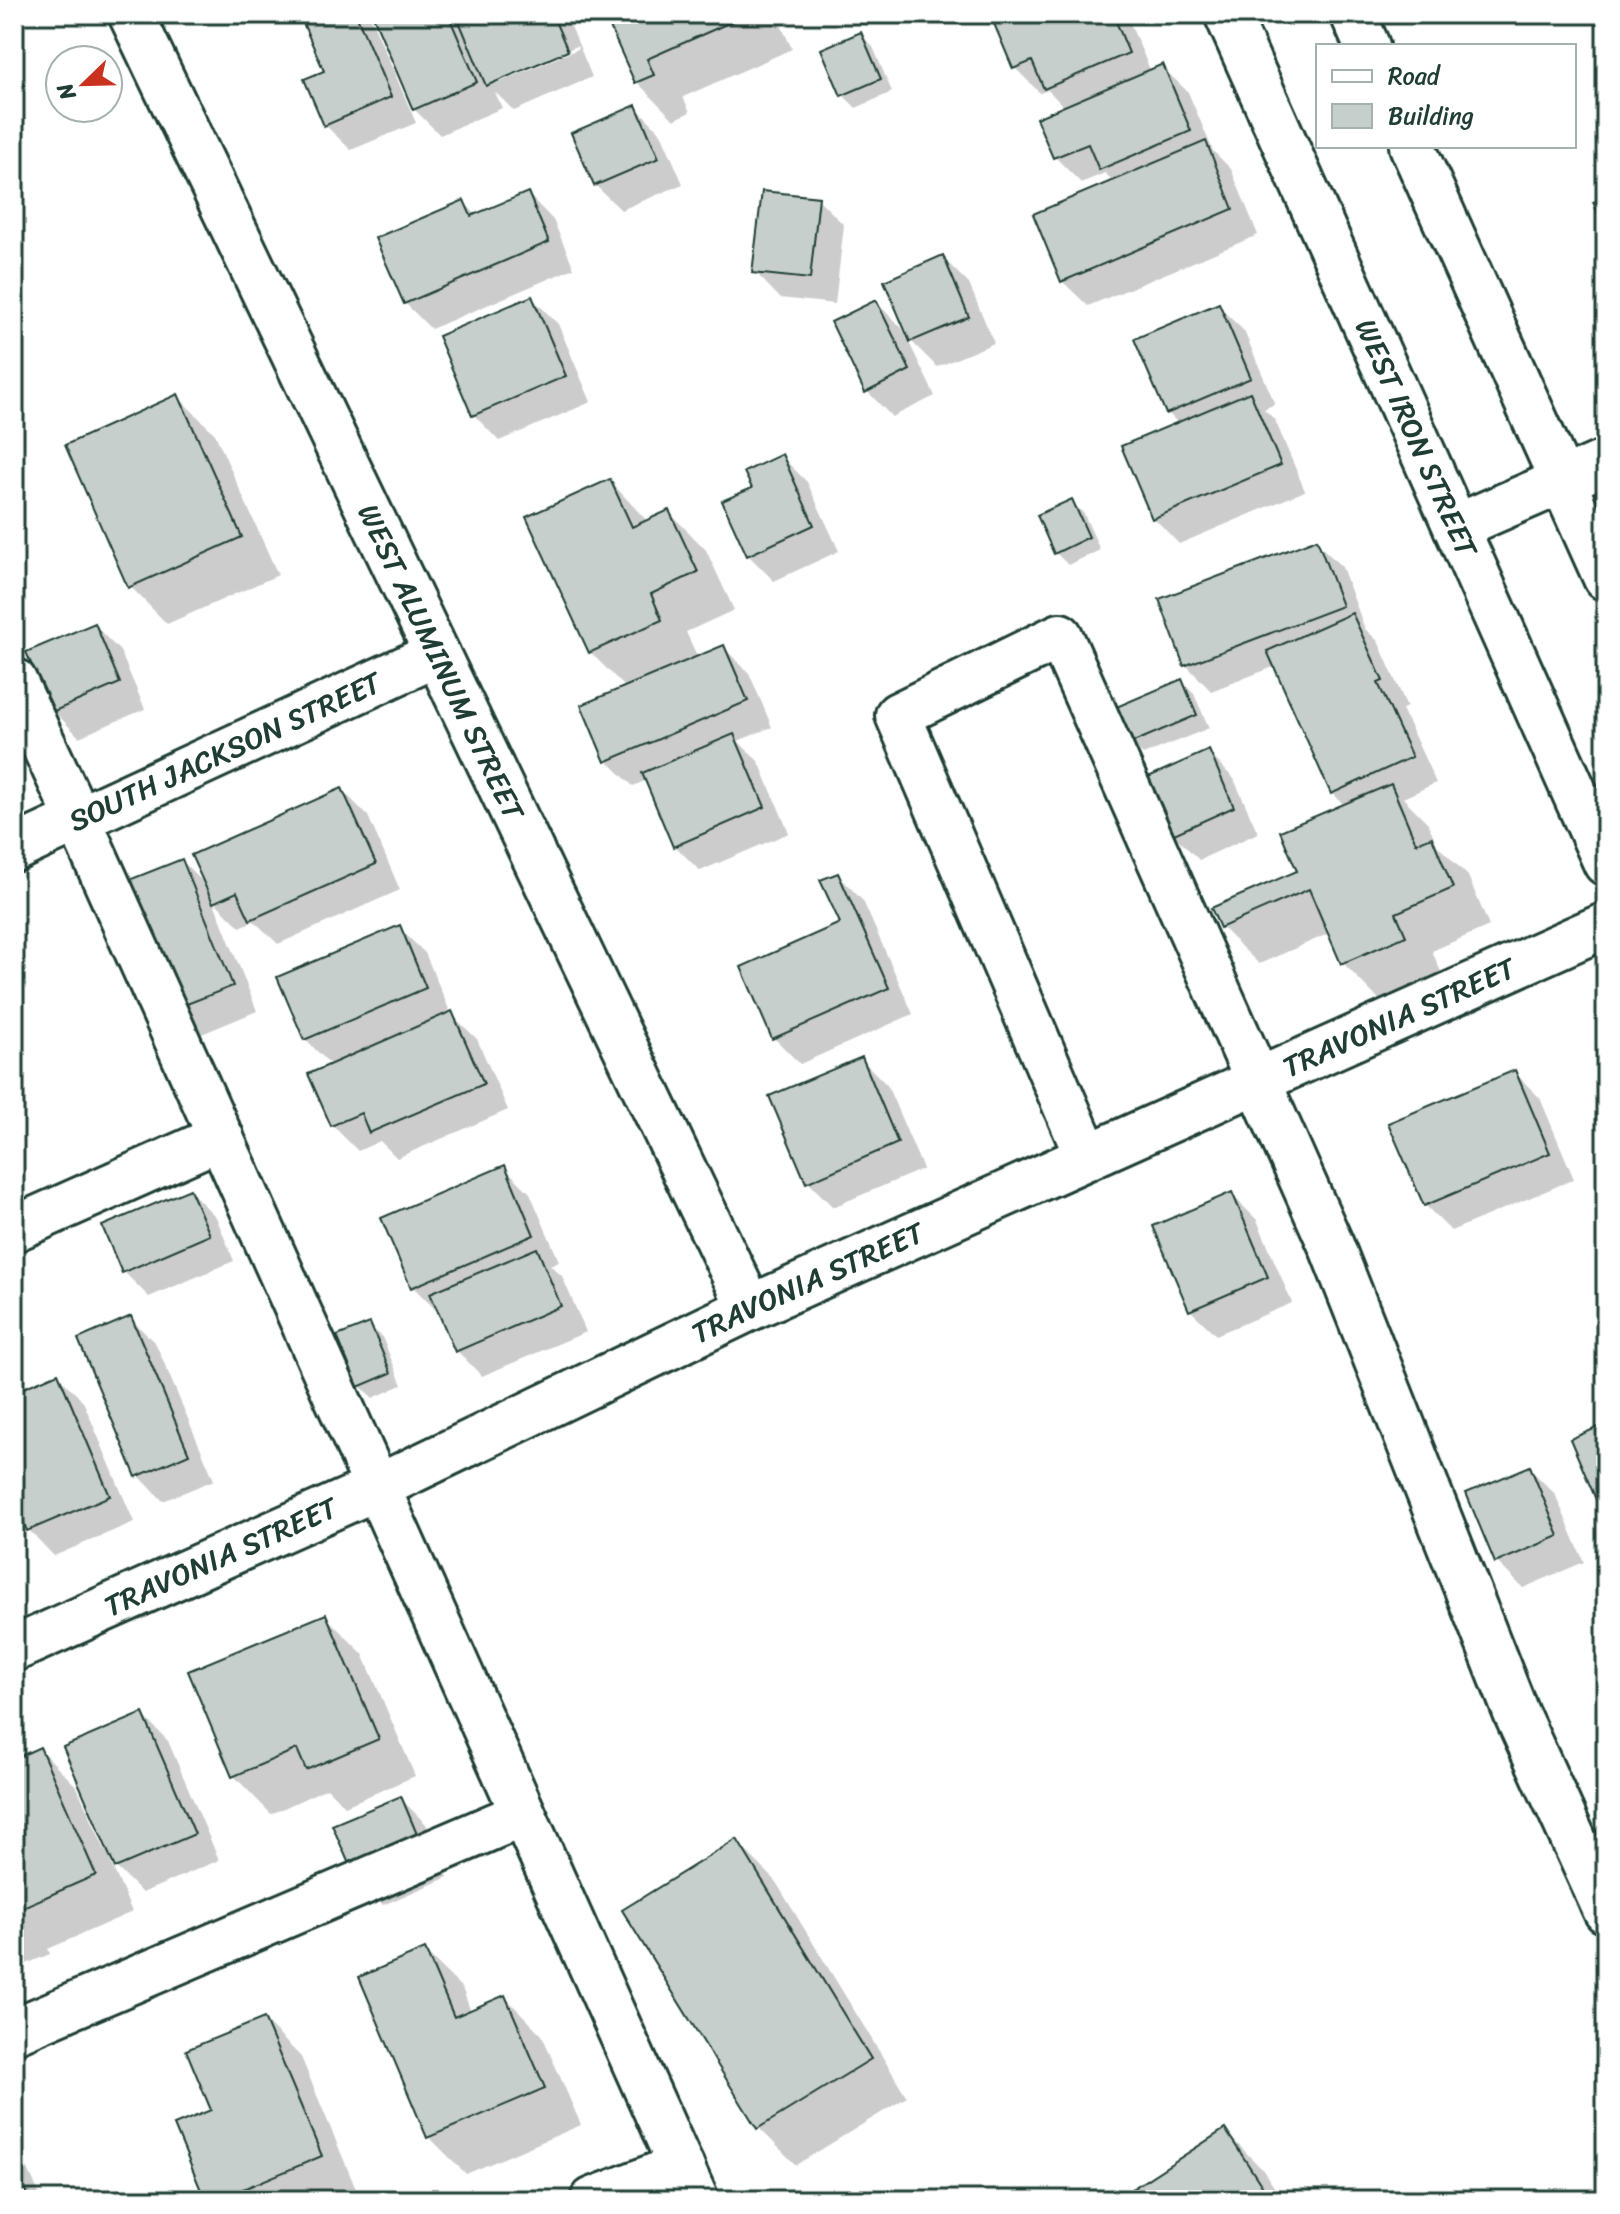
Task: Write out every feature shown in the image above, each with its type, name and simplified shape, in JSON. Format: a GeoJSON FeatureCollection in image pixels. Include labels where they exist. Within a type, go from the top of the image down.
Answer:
{"type":"FeatureCollection","features":[{"type":"Feature","properties":{"kind":"street","name":"WEST ALUMINUM STREET"},"geometry":{"type":"LineString","coordinates":[[131,14],[750,1308]]}},
{"type":"Feature","properties":{"kind":"street","name":"WEST IRON STREET"},"geometry":{"type":"LineString","coordinates":[[1227,14],[1606,863]]}},
{"type":"Feature","properties":{"kind":"street"},"geometry":{"type":"LineString","coordinates":[[1353,14],[1366,44]]}},
{"type":"Feature","properties":{"kind":"street"},"geometry":{"type":"LineString","coordinates":[[1413,148],[1606,578]]}},
{"type":"Feature","properties":{"kind":"street"},"geometry":{"type":"LineString","coordinates":[[1456,527],[1606,462]]}},
{"type":"Feature","properties":{"kind":"street"},"geometry":{"type":"LineString","coordinates":[[1087,1156],[898,715],[1060,636],[1331,1245],[1516,1713],[1606,1911]]}},
{"type":"Feature","properties":{"kind":"street","name":"SOUTH JACKSON STREET"},"geometry":{"type":"LineString","coordinates":[[14,849],[437,654]]}},
{"type":"Feature","properties":{"kind":"street"},"geometry":{"type":"LineString","coordinates":[[14,681],[689,2183],[593,2200]]}},
{"type":"Feature","properties":{"kind":"street","name":"TRAVONIA STREET"},"geometry":{"type":"LineString","coordinates":[[14,1649],[378,1487],[750,1308],[1606,925]]}},
{"type":"Feature","properties":{"kind":"street"},"geometry":{"type":"LineString","coordinates":[[14,1229],[221,1137]]}},
{"type":"Feature","properties":{"kind":"street"},"geometry":{"type":"LineString","coordinates":[[14,2031],[523,1814]]}},
{"type":"Feature","properties":{"kind":"building"},"geometry":{"type":"Polygon","coordinates":[[[299,14],[356,14],[391,97],[324,126],[304,79],[324,71],[299,14]]]}},
{"type":"Feature","properties":{"kind":"building"},"geometry":{"type":"Polygon","coordinates":[[[372,14],[448,14],[477,82],[413,110],[372,14]]]}},
{"type":"Feature","properties":{"kind":"building"},"geometry":{"type":"Polygon","coordinates":[[[456,14],[552,14],[568,51],[486,86],[456,14]]]}},
{"type":"Feature","properties":{"kind":"building"},"geometry":{"type":"Polygon","coordinates":[[[604,14],[749,14],[647,59],[654,75],[635,83],[604,14]]]}},
{"type":"Feature","properties":{"kind":"building"},"geometry":{"type":"Polygon","coordinates":[[[990,14],[1113,14],[1129,53],[1044,89],[1032,61],[1013,69],[990,14]]]}},
{"type":"Feature","properties":{"kind":"building"},"geometry":{"type":"Polygon","coordinates":[[[861,32],[881,79],[841,96],[821,49],[861,32]]]}},
{"type":"Feature","properties":{"kind":"building"},"geometry":{"type":"Polygon","coordinates":[[[1163,64],[1191,131],[1099,170],[1088,144],[1053,158],[1036,118],[1163,64]]]}},
{"type":"Feature","properties":{"kind":"building"},"geometry":{"type":"Polygon","coordinates":[[[636,105],[659,158],[594,186],[571,133],[636,105]]]}},
{"type":"Feature","properties":{"kind":"building"},"geometry":{"type":"Polygon","coordinates":[[[1206,141],[1233,209],[1061,282],[1033,214],[1206,141]]]}},
{"type":"Feature","properties":{"kind":"building"},"geometry":{"type":"Polygon","coordinates":[[[762,191],[819,197],[810,279],[752,273],[762,191]]]}},
{"type":"Feature","properties":{"kind":"building"},"geometry":{"type":"Polygon","coordinates":[[[528,192],[549,242],[404,304],[375,238],[464,200],[471,216],[528,192]]]}},
{"type":"Feature","properties":{"kind":"building"},"geometry":{"type":"Polygon","coordinates":[[[1606,197],[1606,231],[1593,202],[1606,197]]]}},
{"type":"Feature","properties":{"kind":"building"},"geometry":{"type":"Polygon","coordinates":[[[943,255],[969,317],[910,342],[884,281],[943,255]]]}},
{"type":"Feature","properties":{"kind":"building"},"geometry":{"type":"Polygon","coordinates":[[[532,296],[566,376],[472,416],[438,336],[532,296]]]}},
{"type":"Feature","properties":{"kind":"building"},"geometry":{"type":"Polygon","coordinates":[[[876,300],[910,370],[865,393],[831,322],[876,300]]]}},
{"type":"Feature","properties":{"kind":"building"},"geometry":{"type":"Polygon","coordinates":[[[1219,303],[1251,378],[1166,414],[1134,339],[1219,303]]]}},
{"type":"Feature","properties":{"kind":"building"},"geometry":{"type":"Polygon","coordinates":[[[1250,392],[1281,465],[1152,519],[1121,446],[1250,392]]]}},
{"type":"Feature","properties":{"kind":"building"},"geometry":{"type":"Polygon","coordinates":[[[178,394],[242,537],[128,588],[65,445],[178,394]]]}},
{"type":"Feature","properties":{"kind":"building"},"geometry":{"type":"Polygon","coordinates":[[[782,454],[814,525],[747,556],[722,501],[752,488],[744,472],[782,454]]]}},
{"type":"Feature","properties":{"kind":"building"},"geometry":{"type":"Polygon","coordinates":[[[610,479],[632,527],[669,510],[698,572],[651,594],[662,620],[589,653],[526,517],[610,479]]]}},
{"type":"Feature","properties":{"kind":"building"},"geometry":{"type":"Polygon","coordinates":[[[1072,499],[1089,537],[1054,554],[1037,515],[1072,499]]]}},
{"type":"Feature","properties":{"kind":"building"},"geometry":{"type":"Polygon","coordinates":[[[1317,539],[1342,606],[1184,666],[1159,599],[1317,539]]]}},
{"type":"Feature","properties":{"kind":"building"},"geometry":{"type":"Polygon","coordinates":[[[1352,613],[1383,681],[1378,683],[1412,757],[1331,794],[1267,651],[1352,613]]]}},
{"type":"Feature","properties":{"kind":"building"},"geometry":{"type":"Polygon","coordinates":[[[95,623],[120,683],[52,712],[26,652],[95,623]]]}},
{"type":"Feature","properties":{"kind":"building"},"geometry":{"type":"Polygon","coordinates":[[[724,645],[748,701],[605,762],[581,705],[724,645]]]}},
{"type":"Feature","properties":{"kind":"building"},"geometry":{"type":"Polygon","coordinates":[[[1182,679],[1197,715],[1129,744],[1114,708],[1182,679]]]}},
{"type":"Feature","properties":{"kind":"building"},"geometry":{"type":"Polygon","coordinates":[[[734,734],[765,807],[673,847],[642,773],[734,734]]]}},
{"type":"Feature","properties":{"kind":"building"},"geometry":{"type":"Polygon","coordinates":[[[1209,750],[1234,807],[1172,835],[1146,778],[1209,750]]]}},
{"type":"Feature","properties":{"kind":"building"},"geometry":{"type":"Polygon","coordinates":[[[1391,784],[1416,843],[1432,837],[1453,888],[1396,913],[1406,936],[1341,964],[1309,889],[1220,928],[1211,908],[1297,871],[1280,831],[1391,784]]]}},
{"type":"Feature","properties":{"kind":"building"},"geometry":{"type":"Polygon","coordinates":[[[342,788],[376,864],[250,920],[237,892],[213,903],[191,855],[342,788]]]}},
{"type":"Feature","properties":{"kind":"building"},"geometry":{"type":"Polygon","coordinates":[[[182,859],[233,986],[169,1011],[119,884],[182,859]]]}},
{"type":"Feature","properties":{"kind":"building"},"geometry":{"type":"Polygon","coordinates":[[[838,873],[889,988],[772,1039],[741,967],[840,923],[820,880],[838,873]]]}},
{"type":"Feature","properties":{"kind":"building"},"geometry":{"type":"Polygon","coordinates":[[[400,925],[426,988],[304,1040],[277,977],[400,925]]]}},
{"type":"Feature","properties":{"kind":"building"},"geometry":{"type":"Polygon","coordinates":[[[452,1011],[484,1084],[369,1133],[361,1113],[331,1126],[308,1074],[452,1011]]]}},
{"type":"Feature","properties":{"kind":"building"},"geometry":{"type":"Polygon","coordinates":[[[862,1057],[898,1143],[806,1183],[769,1096],[862,1057]]]}},
{"type":"Feature","properties":{"kind":"building"},"geometry":{"type":"Polygon","coordinates":[[[1515,1070],[1550,1153],[1424,1206],[1388,1123],[1515,1070]]]}},
{"type":"Feature","properties":{"kind":"building"},"geometry":{"type":"Polygon","coordinates":[[[505,1165],[534,1235],[411,1288],[381,1218],[505,1165]]]}},
{"type":"Feature","properties":{"kind":"building"},"geometry":{"type":"Polygon","coordinates":[[[190,1189],[210,1235],[122,1273],[102,1226],[190,1189]]]}},
{"type":"Feature","properties":{"kind":"building"},"geometry":{"type":"Polygon","coordinates":[[[1232,1192],[1268,1277],[1189,1311],[1153,1226],[1232,1192]]]}},
{"type":"Feature","properties":{"kind":"building"},"geometry":{"type":"Polygon","coordinates":[[[537,1248],[561,1306],[455,1352],[430,1293],[537,1248]]]}},
{"type":"Feature","properties":{"kind":"building"},"geometry":{"type":"Polygon","coordinates":[[[131,1316],[189,1454],[136,1477],[78,1339],[131,1316]]]}},
{"type":"Feature","properties":{"kind":"building"},"geometry":{"type":"Polygon","coordinates":[[[370,1323],[391,1373],[358,1387],[337,1336],[370,1323]]]}},
{"type":"Feature","properties":{"kind":"building"},"geometry":{"type":"Polygon","coordinates":[[[58,1373],[110,1496],[27,1531],[14,1500],[14,1392],[58,1373]]]}},
{"type":"Feature","properties":{"kind":"building"},"geometry":{"type":"Polygon","coordinates":[[[1606,1424],[1606,1498],[1597,1502],[1570,1439],[1606,1424]]]}},
{"type":"Feature","properties":{"kind":"building"},"geometry":{"type":"Polygon","coordinates":[[[1530,1466],[1559,1536],[1495,1563],[1466,1493],[1530,1466]]]}},
{"type":"Feature","properties":{"kind":"building"},"geometry":{"type":"Polygon","coordinates":[[[326,1614],[379,1739],[306,1770],[297,1749],[232,1777],[188,1671],[326,1614]]]}},
{"type":"Feature","properties":{"kind":"building"},"geometry":{"type":"Polygon","coordinates":[[[143,1713],[195,1834],[115,1868],[63,1747],[143,1713]]]}},
{"type":"Feature","properties":{"kind":"building"},"geometry":{"type":"Polygon","coordinates":[[[40,1747],[96,1875],[14,1911],[14,1759],[40,1747]]]}},
{"type":"Feature","properties":{"kind":"building"},"geometry":{"type":"Polygon","coordinates":[[[401,1796],[424,1851],[356,1880],[332,1825],[401,1796]]]}},
{"type":"Feature","properties":{"kind":"building"},"geometry":{"type":"Polygon","coordinates":[[[737,1839],[871,2059],[757,2129],[622,1910],[737,1839]]]}},
{"type":"Feature","properties":{"kind":"building"},"geometry":{"type":"Polygon","coordinates":[[[425,1949],[454,2017],[505,1995],[545,2088],[427,2138],[359,1977],[425,1949]]]}},
{"type":"Feature","properties":{"kind":"building"},"geometry":{"type":"Polygon","coordinates":[[[264,2018],[322,2156],[217,2200],[205,2200],[174,2125],[211,2110],[186,2050],[264,2018]]]}},
{"type":"Feature","properties":{"kind":"building"},"geometry":{"type":"Polygon","coordinates":[[[1225,2129],[1271,2200],[1115,2200],[1225,2129]]]}},
{"type":"Feature","properties":{"kind":"building"},"geometry":{"type":"Polygon","coordinates":[[[14,2166],[29,2200],[14,2200],[14,2166]]]}}]}
